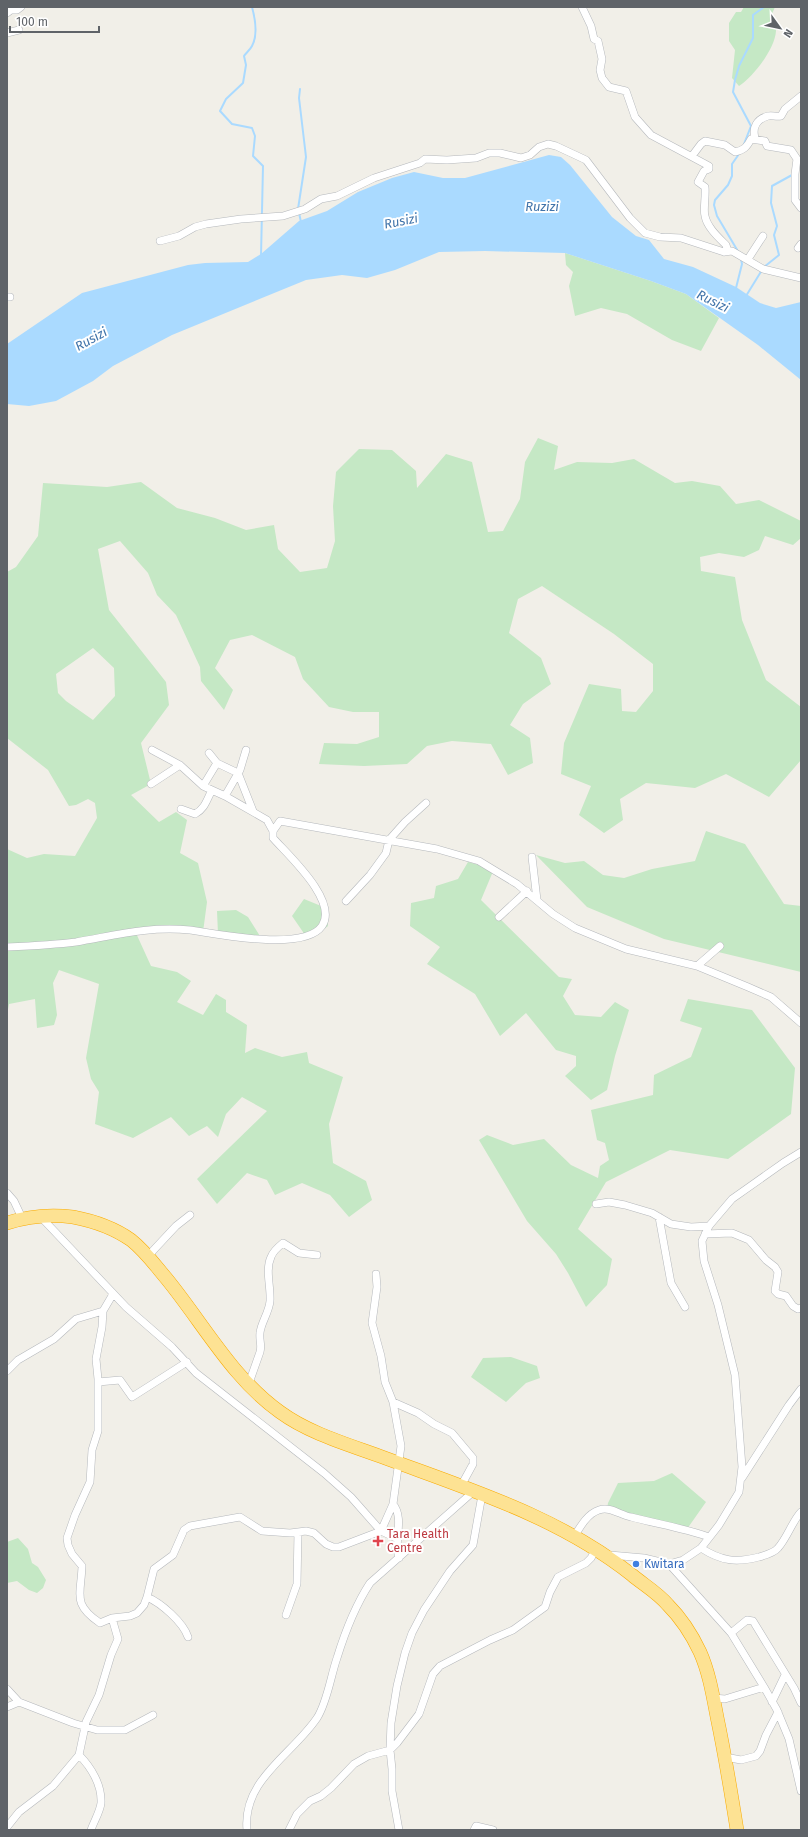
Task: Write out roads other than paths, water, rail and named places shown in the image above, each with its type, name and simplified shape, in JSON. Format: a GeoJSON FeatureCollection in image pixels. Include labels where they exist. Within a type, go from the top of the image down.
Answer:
{"type":"FeatureCollection","features":[{"type":"Feature","properties":{"kind":"highway"},"geometry":{"type":"LineString","coordinates":[[7,1223],[22,1218],[39,1216],[66,1216],[93,1222],[124,1236],[148,1256],[178,1293],[248,1386],[267,1403],[301,1425],[532,1514],[600,1551],[667,1603],[680,1619],[700,1653],[713,1698],[737,1830]]}},
{"type":"Feature","properties":{"kind":"street"},"geometry":{"type":"LineString","coordinates":[[7,13],[21,7]]}},
{"type":"Feature","properties":{"kind":"street"},"geometry":{"type":"LineString","coordinates":[[582,7],[591,26],[594,39],[598,41],[602,59],[600,70],[602,78],[609,87],[626,91],[635,118],[651,135],[709,166],[709,169],[704,171],[698,182],[705,187],[705,217],[712,230],[726,245],[727,248],[724,252]]}},
{"type":"Feature","properties":{"kind":"street"},"geometry":{"type":"LineString","coordinates":[[7,33],[19,30]]}},
{"type":"Feature","properties":{"kind":"street"},"geometry":{"type":"LineString","coordinates":[[755,138],[754,129],[758,120],[769,116],[781,116],[785,109],[801,96]]}},
{"type":"Feature","properties":{"kind":"street"},"geometry":{"type":"LineString","coordinates":[[692,156],[705,141],[725,145],[735,152],[744,149],[751,139],[755,138],[765,141],[767,146],[791,150],[797,159],[794,200],[801,208]]}},
{"type":"Feature","properties":{"kind":"street"},"geometry":{"type":"LineString","coordinates":[[160,241],[179,236],[195,227],[206,224],[260,217],[283,216],[305,209],[321,199],[337,196],[374,178],[420,163],[425,159],[468,159],[489,153],[500,153],[520,158],[530,155],[539,147],[548,144],[562,148],[586,160],[630,218],[646,233],[660,237],[681,238],[724,252],[732,251],[763,269],[801,278]]}},
{"type":"Feature","properties":{"kind":"street"},"geometry":{"type":"LineString","coordinates":[[742,256],[763,236]]}},
{"type":"Feature","properties":{"kind":"street"},"geometry":{"type":"LineString","coordinates":[[7,947],[77,942],[145,929],[190,930],[270,940],[293,940],[307,936],[317,931],[322,926],[325,911],[322,897],[308,878],[273,838],[273,831],[267,820],[225,796],[203,786],[180,765],[152,750]]}},
{"type":"Feature","properties":{"kind":"street"},"geometry":{"type":"LineString","coordinates":[[225,796],[238,773],[246,750]]}},
{"type":"Feature","properties":{"kind":"street"},"geometry":{"type":"LineString","coordinates":[[209,753],[217,762],[238,773],[253,811]]}},
{"type":"Feature","properties":{"kind":"street"},"geometry":{"type":"LineString","coordinates":[[203,786],[217,762]]}},
{"type":"Feature","properties":{"kind":"street"},"geometry":{"type":"LineString","coordinates":[[151,784],[180,765]]}},
{"type":"Feature","properties":{"kind":"street"},"geometry":{"type":"LineString","coordinates":[[180,809],[195,814],[199,812],[203,808],[212,790]]}},
{"type":"Feature","properties":{"kind":"street"},"geometry":{"type":"LineString","coordinates":[[346,902],[370,875],[386,853],[390,840],[405,822],[426,803]]}},
{"type":"Feature","properties":{"kind":"street"},"geometry":{"type":"LineString","coordinates":[[273,831],[280,821],[437,849],[479,861],[526,891],[558,918],[596,938],[626,949],[697,966],[772,997],[801,1023]]}},
{"type":"Feature","properties":{"kind":"street"},"geometry":{"type":"LineString","coordinates":[[532,857],[537,900]]}},
{"type":"Feature","properties":{"kind":"street"},"geometry":{"type":"LineString","coordinates":[[499,918],[526,891]]}},
{"type":"Feature","properties":{"kind":"street"},"geometry":{"type":"LineString","coordinates":[[697,966],[720,946]]}},
{"type":"Feature","properties":{"kind":"street"},"geometry":{"type":"LineString","coordinates":[[289,1830],[297,1814],[310,1801],[321,1796],[331,1788],[354,1764],[368,1756],[390,1750],[405,1735],[419,1714],[433,1674],[440,1666],[490,1640],[513,1630],[545,1608],[550,1592],[558,1577],[586,1563],[600,1551],[618,1556],[644,1558],[669,1564],[683,1560],[701,1548],[734,1503],[739,1492],[742,1478],[735,1374],[718,1305],[704,1261],[702,1241],[709,1226],[732,1199],[801,1152]]}},
{"type":"Feature","properties":{"kind":"street"},"geometry":{"type":"LineString","coordinates":[[7,1193],[14,1201],[22,1218]]}},
{"type":"Feature","properties":{"kind":"street"},"geometry":{"type":"LineString","coordinates":[[596,1204],[609,1202],[652,1213],[671,1224],[691,1227],[709,1226]]}},
{"type":"Feature","properties":{"kind":"street"},"geometry":{"type":"LineString","coordinates":[[148,1256],[176,1226],[190,1215]]}},
{"type":"Feature","properties":{"kind":"street"},"geometry":{"type":"LineString","coordinates":[[39,1216],[113,1294],[172,1347],[214,1388],[324,1473],[351,1497],[381,1530],[398,1539]]}},
{"type":"Feature","properties":{"kind":"street"},"geometry":{"type":"LineString","coordinates":[[659,1217],[671,1284],[685,1307]]}},
{"type":"Feature","properties":{"kind":"street"},"geometry":{"type":"LineString","coordinates":[[705,1234],[732,1233],[749,1240],[778,1272],[775,1291],[778,1294],[786,1296],[793,1306],[798,1309],[801,1308]]}},
{"type":"Feature","properties":{"kind":"street"},"geometry":{"type":"LineString","coordinates":[[248,1386],[262,1346],[260,1334],[270,1302],[269,1265],[271,1257],[277,1248],[283,1243],[299,1253],[317,1255]]}},
{"type":"Feature","properties":{"kind":"street"},"geometry":{"type":"LineString","coordinates":[[113,1294],[103,1311],[102,1327],[96,1360],[98,1382],[98,1431],[92,1450],[90,1482],[70,1530],[68,1546],[72,1554],[82,1566],[80,1602],[89,1615],[100,1623],[112,1618],[130,1616],[137,1613],[144,1605],[154,1569],[173,1555],[186,1527],[240,1517],[262,1531],[298,1532],[306,1530],[314,1533],[326,1544],[339,1547],[381,1530],[392,1504],[401,1446],[393,1402],[385,1382],[381,1356],[372,1323],[377,1287],[376,1274]]}},
{"type":"Feature","properties":{"kind":"street"},"geometry":{"type":"LineString","coordinates":[[7,1371],[18,1360],[54,1339],[76,1319],[103,1311]]}},
{"type":"Feature","properties":{"kind":"street"},"geometry":{"type":"LineString","coordinates":[[98,1382],[120,1380],[132,1398],[187,1362]]}},
{"type":"Feature","properties":{"kind":"street"},"geometry":{"type":"LineString","coordinates":[[742,1478],[801,1389]]}},
{"type":"Feature","properties":{"kind":"street"},"geometry":{"type":"LineString","coordinates":[[393,1402],[418,1413],[434,1424],[452,1433],[473,1458],[473,1464],[461,1486]]}},
{"type":"Feature","properties":{"kind":"street"},"geometry":{"type":"LineString","coordinates":[[247,1830],[247,1813],[254,1790],[264,1776],[318,1717],[337,1657],[362,1596],[370,1583],[478,1493]]}},
{"type":"Feature","properties":{"kind":"street"},"geometry":{"type":"LineString","coordinates":[[398,1830],[392,1791],[390,1750],[391,1722],[405,1653],[412,1633],[431,1599],[459,1559],[473,1545],[478,1493]]}},
{"type":"Feature","properties":{"kind":"street"},"geometry":{"type":"LineString","coordinates":[[392,1504],[398,1513],[398,1539],[396,1551],[399,1558]]}},
{"type":"Feature","properties":{"kind":"street"},"geometry":{"type":"LineString","coordinates":[[574,1537],[590,1515],[600,1509],[607,1509],[638,1519],[685,1528],[709,1537]]}},
{"type":"Feature","properties":{"kind":"street"},"geometry":{"type":"LineString","coordinates":[[701,1548],[718,1558],[735,1562],[767,1555],[777,1550],[794,1525],[796,1516],[801,1512]]}},
{"type":"Feature","properties":{"kind":"street"},"geometry":{"type":"LineString","coordinates":[[286,1615],[297,1584],[298,1532]]}},
{"type":"Feature","properties":{"kind":"street"},"geometry":{"type":"LineString","coordinates":[[669,1564],[731,1633],[764,1687],[778,1712],[791,1746],[801,1791]]}},
{"type":"Feature","properties":{"kind":"street"},"geometry":{"type":"LineString","coordinates":[[147,1596],[182,1623],[188,1637]]}},
{"type":"Feature","properties":{"kind":"street"},"geometry":{"type":"LineString","coordinates":[[7,1827],[19,1812],[53,1786],[79,1755],[85,1727],[99,1695],[111,1655],[118,1639],[112,1618]]}},
{"type":"Feature","properties":{"kind":"street"},"geometry":{"type":"LineString","coordinates":[[731,1633],[747,1620],[753,1621],[801,1703]]}},
{"type":"Feature","properties":{"kind":"street"},"geometry":{"type":"LineString","coordinates":[[772,1702],[785,1675]]}},
{"type":"Feature","properties":{"kind":"street"},"geometry":{"type":"LineString","coordinates":[[713,1698],[725,1699],[764,1687]]}},
{"type":"Feature","properties":{"kind":"street"},"geometry":{"type":"LineString","coordinates":[[7,1689],[19,1702],[85,1727],[105,1730],[125,1730],[153,1715]]}},
{"type":"Feature","properties":{"kind":"street"},"geometry":{"type":"LineString","coordinates":[[7,1707],[19,1702]]}},
{"type":"Feature","properties":{"kind":"street"},"geometry":{"type":"LineString","coordinates":[[725,1758],[741,1760],[756,1756],[760,1751],[766,1735],[778,1712]]}},
{"type":"Feature","properties":{"kind":"street"},"geometry":{"type":"LineString","coordinates":[[79,1755],[93,1772],[100,1791],[101,1802],[91,1830]]}},
{"type":"Feature","properties":{"kind":"street"},"geometry":{"type":"LineString","coordinates":[[474,1830],[476,1826],[493,1830]]}},
{"type":"Feature","properties":{"kind":"water","name":"Ruzizi"},"geometry":{"type":"Polygon","coordinates":[[[549,155],[561,157],[570,165],[612,217],[636,236],[649,240],[664,259],[693,267],[736,287],[760,303],[776,308],[801,302],[801,380],[758,345],[686,294],[651,281],[565,253],[485,251],[439,252],[395,270],[367,278],[342,275],[306,280],[172,335],[113,366],[93,381],[56,401],[29,406],[7,404],[7,344],[82,293],[188,265],[248,262],[261,254],[299,221],[327,211],[358,192],[392,178],[414,172],[443,178],[465,178],[549,155]]]}},
{"type":"Feature","properties":{"kind":"waterway"},"geometry":{"type":"LineString","coordinates":[[252,7],[255,21],[255,37],[252,46],[244,56],[246,65],[243,83],[226,99],[220,111],[232,124],[252,128],[255,136],[253,156],[263,166],[261,256]]}},
{"type":"Feature","properties":{"kind":"waterway"},"geometry":{"type":"LineString","coordinates":[[744,144],[751,126],[733,92],[739,66],[753,38],[753,15],[764,7]]}},
{"type":"Feature","properties":{"kind":"waterway"},"geometry":{"type":"LineString","coordinates":[[298,209],[306,157],[299,98],[300,89]]}},
{"type":"Feature","properties":{"kind":"waterway"},"geometry":{"type":"LineString","coordinates":[[739,154],[732,164],[732,176],[728,185],[715,200],[714,205],[717,216],[739,253]]}},
{"type":"Feature","properties":{"kind":"waterway"},"geometry":{"type":"LineString","coordinates":[[764,267],[779,255],[774,235],[777,226],[771,203],[772,186],[792,175]]}},
{"type":"Feature","properties":{"kind":"waterway"},"geometry":{"type":"LineString","coordinates":[[299,213],[301,222]]}},
{"type":"Feature","properties":{"kind":"waterway"},"geometry":{"type":"LineString","coordinates":[[736,288],[742,264],[741,259]]}},
{"type":"Feature","properties":{"kind":"waterway"},"geometry":{"type":"LineString","coordinates":[[746,296],[762,270]]}},
{"type":"Feature","properties":{"kind":"place","name":"Tara Health Centre"},"geometry":{"type":"Point","coordinates":[378,1541]}},
{"type":"Feature","properties":{"kind":"place","name":"Kwitara"},"geometry":{"type":"Point","coordinates":[636,1564]}},
{"type":"Feature","properties":{"kind":"water label","name":"Rusizi"},"geometry":{"type":"Point","coordinates":[401,221]}},
{"type":"Feature","properties":{"kind":"water label","name":"Rusizi"},"geometry":{"type":"Point","coordinates":[713,301]}},
{"type":"Feature","properties":{"kind":"water label","name":"Rusizi"},"geometry":{"type":"Point","coordinates":[91,339]}}]}
